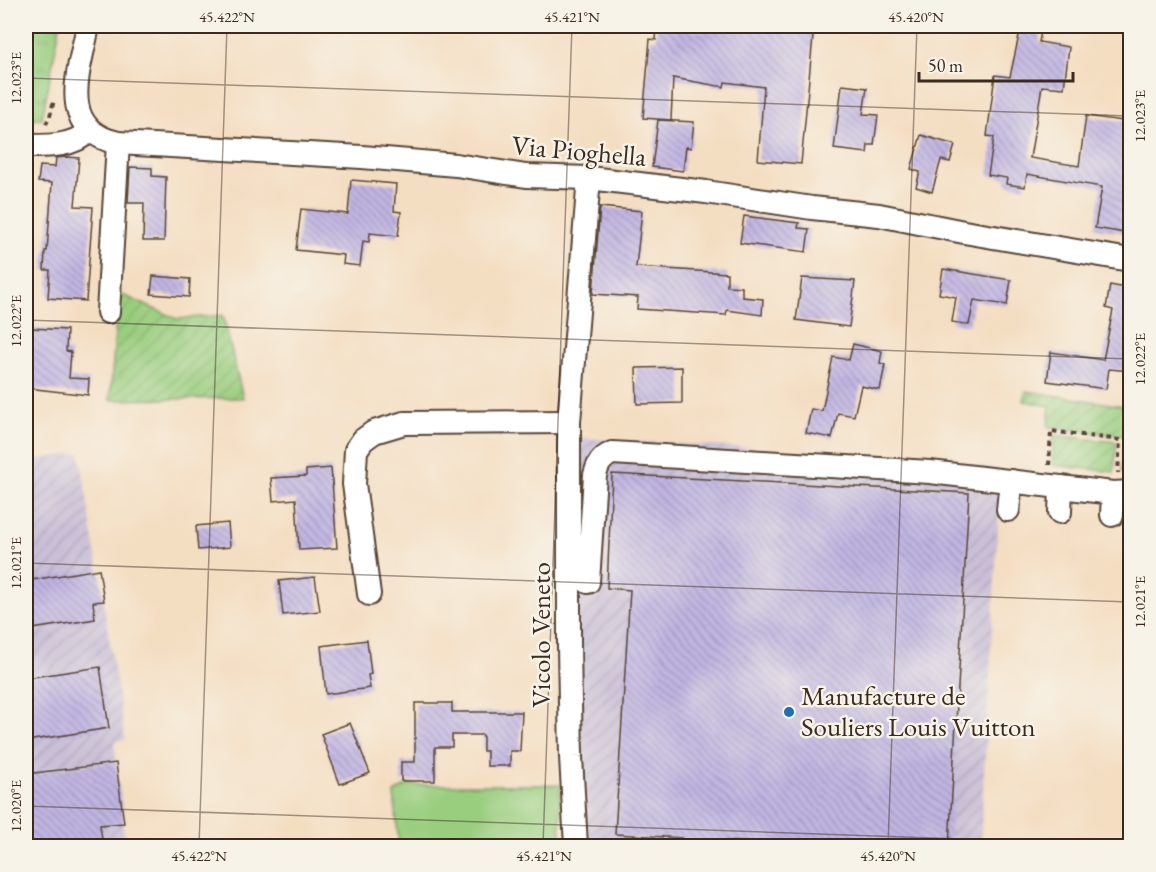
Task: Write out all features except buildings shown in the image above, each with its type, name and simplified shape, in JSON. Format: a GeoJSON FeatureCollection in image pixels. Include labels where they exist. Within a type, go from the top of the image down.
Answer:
{"type":"FeatureCollection","features":[{"type":"Feature","properties":{"kind":"street"},"geometry":{"type":"LineString","coordinates":[[26,146],[50,146],[80,140],[89,131],[78,113],[76,96],[88,26]]}},
{"type":"Feature","properties":{"kind":"street","name":"Via Pioghella"},"geometry":{"type":"LineString","coordinates":[[89,131],[102,140],[118,143],[362,157],[456,165],[526,176],[589,178],[706,192],[812,208],[879,215],[954,231],[1131,260]]}},
{"type":"Feature","properties":{"kind":"street"},"geometry":{"type":"LineString","coordinates":[[108,312],[118,143]]}},
{"type":"Feature","properties":{"kind":"street","name":"Vicolo Veneto"},"geometry":{"type":"LineString","coordinates":[[576,846],[569,658],[569,423],[589,178]]}},
{"type":"Feature","properties":{"kind":"street"},"geometry":{"type":"LineString","coordinates":[[369,594],[354,484],[356,450],[363,440],[374,432],[404,423],[569,423]]}},
{"type":"Feature","properties":{"kind":"street"},"geometry":{"type":"LineString","coordinates":[[588,582],[595,475],[597,465],[604,457],[612,453],[930,472],[1011,481],[1055,481],[1120,497]]}},
{"type":"Feature","properties":{"kind":"street"},"geometry":{"type":"LineString","coordinates":[[1008,510],[1011,481]]}},
{"type":"Feature","properties":{"kind":"street"},"geometry":{"type":"LineString","coordinates":[[1055,481],[1060,512]]}},
{"type":"Feature","properties":{"kind":"path"},"geometry":{"type":"LineString","coordinates":[[1055,481],[1052,431],[1120,440],[1120,497]]}},
{"type":"Feature","properties":{"kind":"shaded area","name":"Manufacture de Souliers Louis Vuitton"},"geometry":{"type":"Polygon","coordinates":[[[578,438],[901,457],[997,469],[1000,490],[980,846],[587,846],[577,680],[578,438]]]}},
{"type":"Feature","properties":{"kind":"shaded area"},"geometry":{"type":"Polygon","coordinates":[[[80,453],[125,739],[114,741],[125,846],[26,846],[26,461],[80,453]]]}},
{"type":"Feature","properties":{"kind":"green space"},"geometry":{"type":"Polygon","coordinates":[[[26,26],[60,26],[42,118],[26,119],[26,26]]]}},
{"type":"Feature","properties":{"kind":"green space"},"geometry":{"type":"Polygon","coordinates":[[[118,293],[177,319],[223,315],[243,398],[110,400],[118,293]]]}},
{"type":"Feature","properties":{"kind":"green space"},"geometry":{"type":"Polygon","coordinates":[[[1026,391],[1130,407],[1130,471],[1122,472],[1124,436],[1048,427],[1050,406],[1024,401],[1026,391]]]}},
{"type":"Feature","properties":{"kind":"green space"},"geometry":{"type":"Polygon","coordinates":[[[1054,435],[1117,442],[1114,472],[1052,465],[1054,435]]]}},
{"type":"Feature","properties":{"kind":"green space"},"geometry":{"type":"Polygon","coordinates":[[[407,785],[560,785],[561,846],[399,846],[394,793],[407,785]]]}},
{"type":"Feature","properties":{"kind":"place","name":"Manufacture de Souliers Louis Vuitton"},"geometry":{"type":"Point","coordinates":[789,712]}}]}
